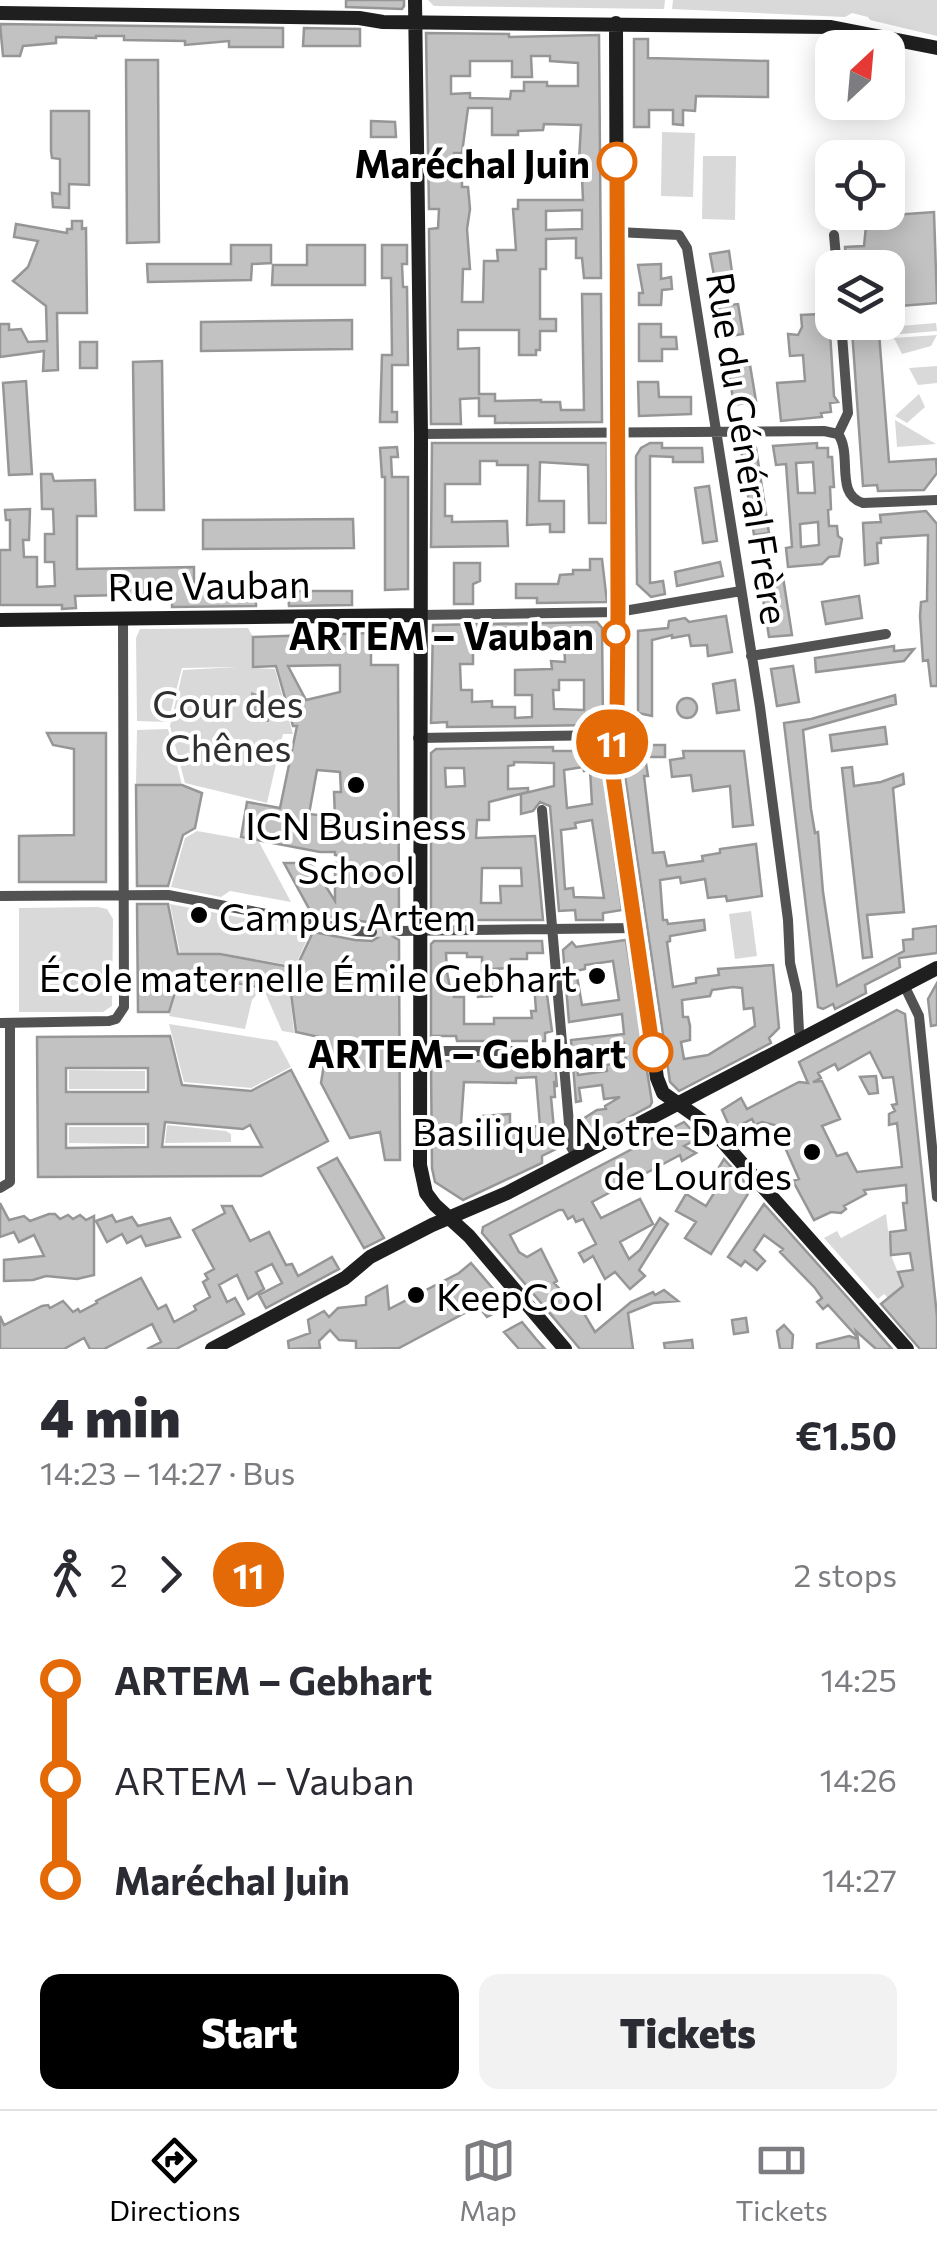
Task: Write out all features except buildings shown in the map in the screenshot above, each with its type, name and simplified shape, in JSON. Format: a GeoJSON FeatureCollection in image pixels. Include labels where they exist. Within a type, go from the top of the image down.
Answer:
{"type":"FeatureCollection","features":[{"type":"Feature","properties":{"kind":"street"},"geometry":{"type":"LineString","coordinates":[[415,0],[419,615],[409,930],[421,1050],[422,1179],[426,1193],[565,1349]]}},
{"type":"Feature","properties":{"kind":"street"},"geometry":{"type":"LineString","coordinates":[[0,14],[840,27],[937,48]]}},
{"type":"Feature","properties":{"kind":"street"},"geometry":{"type":"LineString","coordinates":[[616,23],[618,612],[617,716],[611,762],[657,1078],[662,1093],[707,1124],[906,1348]]}},
{"type":"Feature","properties":{"kind":"street","name":"Rue du Général Frère"},"geometry":{"type":"LineString","coordinates":[[617,232],[672,234],[684,240],[762,733],[802,1038]]}},
{"type":"Feature","properties":{"kind":"street"},"geometry":{"type":"LineString","coordinates":[[834,235],[835,250]]}},
{"type":"Feature","properties":{"kind":"street"},"geometry":{"type":"LineString","coordinates":[[838,434],[848,413],[843,340]]}},
{"type":"Feature","properties":{"kind":"street"},"geometry":{"type":"LineString","coordinates":[[420,434],[824,431],[838,434],[844,444],[847,489],[858,502],[937,500]]}},
{"type":"Feature","properties":{"kind":"street"},"geometry":{"type":"LineString","coordinates":[[419,615],[618,612],[741,591]]}},
{"type":"Feature","properties":{"kind":"street","name":"Rue Vauban"},"geometry":{"type":"LineString","coordinates":[[0,620],[419,615]]}},
{"type":"Feature","properties":{"kind":"street"},"geometry":{"type":"LineString","coordinates":[[5,1185],[5,1022],[109,1021],[118,1016],[126,996],[123,618]]}},
{"type":"Feature","properties":{"kind":"street"},"geometry":{"type":"LineString","coordinates":[[750,656],[886,634]]}},
{"type":"Feature","properties":{"kind":"street"},"geometry":{"type":"LineString","coordinates":[[418,738],[613,735]]}},
{"type":"Feature","properties":{"kind":"street"},"geometry":{"type":"LineString","coordinates":[[542,810],[572,1147],[577,1157]]}},
{"type":"Feature","properties":{"kind":"street"},"geometry":{"type":"LineString","coordinates":[[0,896],[168,895],[372,932]]}},
{"type":"Feature","properties":{"kind":"street"},"geometry":{"type":"LineString","coordinates":[[409,930],[636,928]]}},
{"type":"Feature","properties":{"kind":"street"},"geometry":{"type":"LineString","coordinates":[[212,1349],[241,1342],[346,1278],[370,1257],[577,1157],[937,968]]}},
{"type":"Feature","properties":{"kind":"street"},"geometry":{"type":"LineString","coordinates":[[904,985],[916,1008],[937,1196]]}},
{"type":"Feature","properties":{"kind":"street"},"geometry":{"type":"LineString","coordinates":[[421,1050],[526,1051]]}},
{"type":"Feature","properties":{"kind":"green space"},"geometry":{"type":"Polygon","coordinates":[[[428,0],[665,0],[664,9],[434,6],[428,0]]]}},
{"type":"Feature","properties":{"kind":"green space"},"geometry":{"type":"Polygon","coordinates":[[[673,0],[937,0],[937,36],[852,13],[845,17],[672,9],[673,0]]]}},
{"type":"Feature","properties":{"kind":"green space"},"geometry":{"type":"Polygon","coordinates":[[[662,132],[695,133],[693,197],[661,196],[662,132]]]}},
{"type":"Feature","properties":{"kind":"green space"},"geometry":{"type":"Polygon","coordinates":[[[703,156],[736,156],[735,220],[702,219],[703,156]]]}},
{"type":"Feature","properties":{"kind":"green space"},"geometry":{"type":"Polygon","coordinates":[[[936,323],[937,331],[905,334],[905,326],[936,323]]]}},
{"type":"Feature","properties":{"kind":"green space"},"geometry":{"type":"Polygon","coordinates":[[[937,335],[931,346],[902,354],[895,340],[937,335]]]}},
{"type":"Feature","properties":{"kind":"green space"},"geometry":{"type":"Polygon","coordinates":[[[937,366],[937,383],[918,385],[909,368],[937,366]]]}},
{"type":"Feature","properties":{"kind":"green space"},"geometry":{"type":"Polygon","coordinates":[[[919,394],[925,407],[907,423],[895,416],[919,394]]]}},
{"type":"Feature","properties":{"kind":"green space"},"geometry":{"type":"Polygon","coordinates":[[[895,420],[936,444],[897,447],[895,420]]]}},
{"type":"Feature","properties":{"kind":"green space","name":"Cour des Chênes"},"geometry":{"type":"Polygon","coordinates":[[[248,628],[253,637],[253,668],[275,669],[293,734],[283,734],[267,803],[185,783],[170,726],[183,670],[237,667],[182,668],[168,722],[137,721],[136,638],[140,629],[248,628]]]}},
{"type":"Feature","properties":{"kind":"green space"},"geometry":{"type":"Polygon","coordinates":[[[168,729],[182,785],[136,785],[137,730],[168,729]]]}},
{"type":"Feature","properties":{"kind":"green space"},"geometry":{"type":"Polygon","coordinates":[[[197,831],[259,842],[291,902],[230,891],[221,897],[171,887],[185,838],[197,831]]]}},
{"type":"Feature","properties":{"kind":"green space"},"geometry":{"type":"Polygon","coordinates":[[[170,904],[311,931],[295,966],[220,953],[180,953],[170,904]]]}},
{"type":"Feature","properties":{"kind":"green space"},"geometry":{"type":"Polygon","coordinates":[[[19,908],[107,909],[113,919],[112,1006],[103,1012],[19,1012],[19,908]]]}},
{"type":"Feature","properties":{"kind":"green space"},"geometry":{"type":"Polygon","coordinates":[[[751,911],[757,956],[735,959],[729,914],[751,911]]]}},
{"type":"Feature","properties":{"kind":"green space"},"geometry":{"type":"Polygon","coordinates":[[[180,982],[218,982],[255,989],[257,994],[245,1029],[169,1016],[180,982]]]}},
{"type":"Feature","properties":{"kind":"green space"},"geometry":{"type":"Polygon","coordinates":[[[264,990],[290,994],[294,1033],[282,1031],[264,990]]]}},
{"type":"Feature","properties":{"kind":"green space"},"geometry":{"type":"Polygon","coordinates":[[[169,1024],[277,1041],[291,1067],[251,1088],[184,1082],[169,1024]]]}},
{"type":"Feature","properties":{"kind":"green space"},"geometry":{"type":"Polygon","coordinates":[[[69,1070],[145,1071],[145,1089],[69,1089],[69,1070]]]}},
{"type":"Feature","properties":{"kind":"green space"},"geometry":{"type":"Polygon","coordinates":[[[167,1125],[226,1131],[231,1134],[231,1142],[165,1143],[167,1125]]]}},
{"type":"Feature","properties":{"kind":"green space"},"geometry":{"type":"Polygon","coordinates":[[[69,1127],[145,1127],[145,1144],[69,1143],[69,1127]]]}},
{"type":"Feature","properties":{"kind":"green space"},"geometry":{"type":"Polygon","coordinates":[[[886,1214],[891,1255],[903,1285],[888,1298],[884,1294],[878,1299],[824,1238],[837,1231],[841,1238],[886,1214]]]}},
{"type":"Feature","properties":{"kind":"shaded area"},"geometry":{"type":"Polygon","coordinates":[[[251,692],[261,695],[269,711],[269,722],[259,721],[251,714],[251,692]]]}},
{"type":"Feature","properties":{"kind":"tunnel"},"geometry":{"type":"LineString","coordinates":[[372,932],[399,931]]}},
{"type":"Feature","properties":{"kind":"bus line","name":"11"},"geometry":{"type":"LineString","coordinates":[[617,162],[617,716],[611,762],[653,1052]]}},
{"type":"Feature","properties":{"kind":"place","name":"Maréchal Juin"},"geometry":{"type":"Point","coordinates":[617,162]}},
{"type":"Feature","properties":{"kind":"place","name":"ARTEM – Vauban"},"geometry":{"type":"Point","coordinates":[616,634]}},
{"type":"Feature","properties":{"kind":"place","name":"ICN Business School"},"geometry":{"type":"Point","coordinates":[356,785]}},
{"type":"Feature","properties":{"kind":"place","name":"Campus Artem"},"geometry":{"type":"Point","coordinates":[199,915]}},
{"type":"Feature","properties":{"kind":"place","name":"École maternelle Émile Gebhart"},"geometry":{"type":"Point","coordinates":[597,976]}},
{"type":"Feature","properties":{"kind":"place","name":"ARTEM – Gebhart"},"geometry":{"type":"Point","coordinates":[653,1052]}},
{"type":"Feature","properties":{"kind":"place","name":"Basilique Notre-Dame de Lourdes"},"geometry":{"type":"Point","coordinates":[812,1152]}},
{"type":"Feature","properties":{"kind":"place","name":"KeepCool"},"geometry":{"type":"Point","coordinates":[416,1295]}}]}
